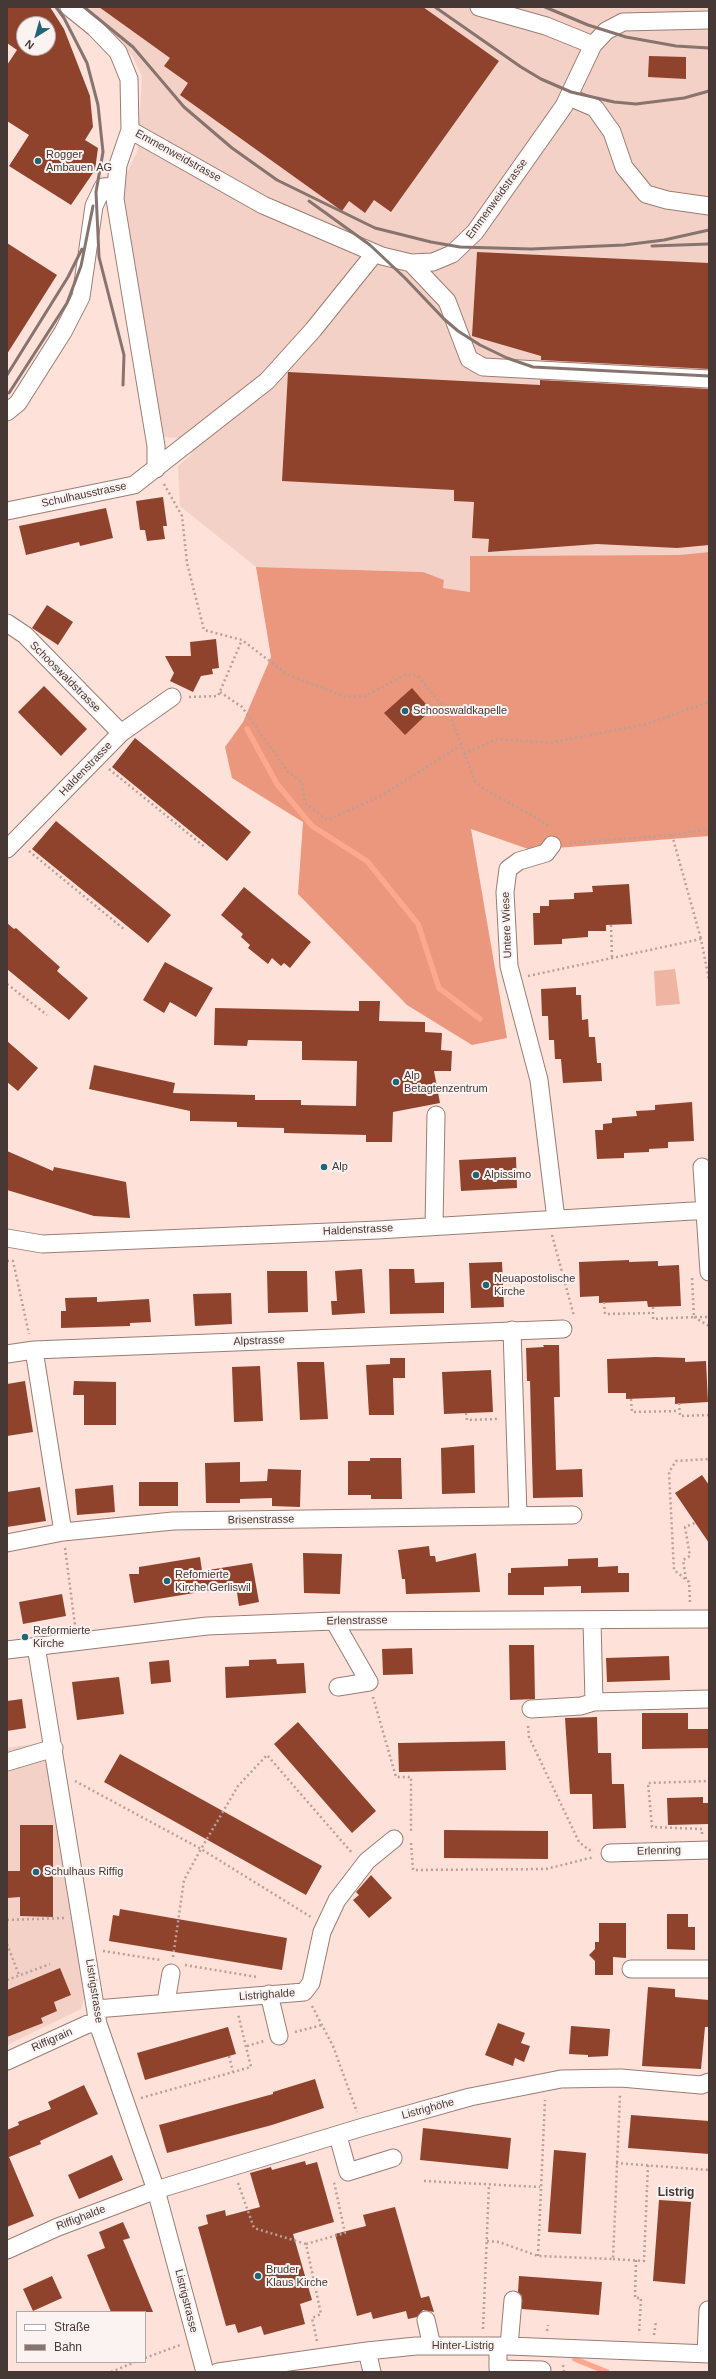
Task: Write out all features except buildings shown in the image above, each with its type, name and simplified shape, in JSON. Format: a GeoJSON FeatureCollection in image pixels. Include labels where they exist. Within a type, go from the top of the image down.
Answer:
{"type":"FeatureCollection","features":[{"type":"Feature","properties":{"kind":"street","name":"Emmenweidstrasse"},"geometry":{"type":"LineString","coordinates":[[69,7],[95,28],[118,52],[129,80],[130,130],[118,165],[115,199],[156,446],[156,469]]}},
{"type":"Feature","properties":{"kind":"street"},"geometry":{"type":"LineString","coordinates":[[479,7],[546,26],[593,45]]}},
{"type":"Feature","properties":{"kind":"street","name":"Emmenweidstrasse"},"geometry":{"type":"LineString","coordinates":[[130,130],[263,205],[375,253],[411,264],[422,264],[444,258],[460,247],[470,237],[569,97],[593,45],[606,31],[623,22],[709,20]]}},
{"type":"Feature","properties":{"kind":"street"},"geometry":{"type":"LineString","coordinates":[[569,97],[595,108],[612,132],[624,167],[646,194],[667,200],[709,206]]}},
{"type":"Feature","properties":{"kind":"street"},"geometry":{"type":"LineString","coordinates":[[7,412],[18,403],[43,364],[63,332],[80,297],[94,206],[103,186],[116,186]]}},
{"type":"Feature","properties":{"kind":"street","name":"Schulhausstrasse"},"geometry":{"type":"LineString","coordinates":[[7,511],[134,485],[267,381],[313,330],[375,253]]}},
{"type":"Feature","properties":{"kind":"street"},"geometry":{"type":"LineString","coordinates":[[411,264],[447,301],[469,359],[483,367],[709,379]]}},
{"type":"Feature","properties":{"kind":"street","name":"Schooswaldstrasse"},"geometry":{"type":"LineString","coordinates":[[7,623],[25,636],[121,733]]}},
{"type":"Feature","properties":{"kind":"street","name":"Haldenstrasse"},"geometry":{"type":"LineString","coordinates":[[11,845],[121,733],[172,697]]}},
{"type":"Feature","properties":{"kind":"street","name":"Untere Wiese"},"geometry":{"type":"LineString","coordinates":[[552,845],[546,852],[519,861],[508,869],[505,892],[509,966],[539,1080],[554,1225]]}},
{"type":"Feature","properties":{"kind":"street"},"geometry":{"type":"LineString","coordinates":[[434,1226],[436,1115]]}},
{"type":"Feature","properties":{"kind":"street"},"geometry":{"type":"LineString","coordinates":[[702,1167],[707,1210],[709,1272]]}},
{"type":"Feature","properties":{"kind":"street","name":"Haldenstrasse"},"geometry":{"type":"LineString","coordinates":[[7,1238],[42,1244],[434,1226],[554,1225],[707,1210]]}},
{"type":"Feature","properties":{"kind":"street","name":"Alpstrasse"},"geometry":{"type":"LineString","coordinates":[[7,1354],[34,1350],[512,1330],[569,1324]]}},
{"type":"Feature","properties":{"kind":"street"},"geometry":{"type":"LineString","coordinates":[[512,1330],[518,1515]]}},
{"type":"Feature","properties":{"kind":"street"},"geometry":{"type":"LineString","coordinates":[[34,1350],[63,1532]]}},
{"type":"Feature","properties":{"kind":"street","name":"Brisenstrasse"},"geometry":{"type":"LineString","coordinates":[[7,1543],[63,1532],[173,1521],[573,1515]]}},
{"type":"Feature","properties":{"kind":"street","name":"Erlenstrasse"},"geometry":{"type":"LineString","coordinates":[[7,1650],[207,1626],[334,1621],[709,1619]]}},
{"type":"Feature","properties":{"kind":"street"},"geometry":{"type":"LineString","coordinates":[[592,1620],[594,1702]]}},
{"type":"Feature","properties":{"kind":"street"},"geometry":{"type":"LineString","coordinates":[[334,1621],[369,1682],[338,1687]]}},
{"type":"Feature","properties":{"kind":"street","name":"Listrigstrasse"},"geometry":{"type":"LineString","coordinates":[[36,1646],[82,1918],[97,2017],[156,2190],[205,2372]]}},
{"type":"Feature","properties":{"kind":"street"},"geometry":{"type":"LineString","coordinates":[[531,1709],[581,1706],[594,1702],[709,1699]]}},
{"type":"Feature","properties":{"kind":"street"},"geometry":{"type":"LineString","coordinates":[[7,1762],[54,1748]]}},
{"type":"Feature","properties":{"kind":"street","name":"Listrighalde"},"geometry":{"type":"LineString","coordinates":[[97,2017],[166,2002],[304,1992],[310,1983],[325,1926],[337,1900],[363,1866],[394,1839]]}},
{"type":"Feature","properties":{"kind":"street","name":"Erlenring"},"geometry":{"type":"LineString","coordinates":[[610,1853],[705,1850]]}},
{"type":"Feature","properties":{"kind":"street"},"geometry":{"type":"LineString","coordinates":[[166,2002],[172,1965]]}},
{"type":"Feature","properties":{"kind":"street"},"geometry":{"type":"LineString","coordinates":[[631,1969],[709,1969]]}},
{"type":"Feature","properties":{"kind":"street"},"geometry":{"type":"LineString","coordinates":[[269,1994],[279,2036]]}},
{"type":"Feature","properties":{"kind":"street","name":"Riffigrain"},"geometry":{"type":"LineString","coordinates":[[7,2061],[88,2024],[97,2017]]}},
{"type":"Feature","properties":{"kind":"street","name":"Listrighöhe"},"geometry":{"type":"LineString","coordinates":[[156,2190],[338,2136],[362,2127],[470,2097],[544,2082],[561,2079],[621,2078],[701,2085],[709,2082]]}},
{"type":"Feature","properties":{"kind":"street"},"geometry":{"type":"LineString","coordinates":[[338,2136],[348,2172],[393,2158]]}},
{"type":"Feature","properties":{"kind":"street","name":"Riffighalde"},"geometry":{"type":"LineString","coordinates":[[7,2250],[58,2227],[156,2190]]}},
{"type":"Feature","properties":{"kind":"street"},"geometry":{"type":"LineString","coordinates":[[513,2300],[498,2369],[542,2370]]}},
{"type":"Feature","properties":{"kind":"street"},"geometry":{"type":"LineString","coordinates":[[707,2354],[708,2310]]}},
{"type":"Feature","properties":{"kind":"street"},"geometry":{"type":"LineString","coordinates":[[426,2320],[432,2346]]}},
{"type":"Feature","properties":{"kind":"street","name":"Hinter-Listrig"},"geometry":{"type":"LineString","coordinates":[[218,2372],[367,2351],[432,2346],[503,2346],[707,2354]]}},
{"type":"Feature","properties":{"kind":"street"},"geometry":{"type":"LineString","coordinates":[[367,2351],[372,2372]]}},
{"type":"Feature","properties":{"kind":"path"},"geometry":{"type":"LineString","coordinates":[[156,469],[182,516],[187,563],[204,630],[242,640],[288,675],[347,697],[365,696],[406,675],[417,675],[449,713],[475,781],[486,790],[547,824],[552,845],[672,835],[709,829]]}},
{"type":"Feature","properties":{"kind":"path"},"geometry":{"type":"LineString","coordinates":[[172,697],[218,696],[242,640]]}},
{"type":"Feature","properties":{"kind":"path"},"geometry":{"type":"LineString","coordinates":[[220,692],[242,707],[288,772],[302,782],[306,803],[327,820],[381,796],[461,745]]}},
{"type":"Feature","properties":{"kind":"path"},"geometry":{"type":"LineString","coordinates":[[464,754],[497,739],[549,744],[647,724],[709,702]]}},
{"type":"Feature","properties":{"kind":"path"},"geometry":{"type":"LineString","coordinates":[[97,758],[206,848]]}},
{"type":"Feature","properties":{"kind":"path"},"geometry":{"type":"LineString","coordinates":[[672,835],[701,939],[709,980]]}},
{"type":"Feature","properties":{"kind":"path"},"geometry":{"type":"LineString","coordinates":[[11,845],[125,930]]}},
{"type":"Feature","properties":{"kind":"path"},"geometry":{"type":"LineString","coordinates":[[611,925],[612,958]]}},
{"type":"Feature","properties":{"kind":"path"},"geometry":{"type":"LineString","coordinates":[[512,979],[701,939]]}},
{"type":"Feature","properties":{"kind":"path"},"geometry":{"type":"LineString","coordinates":[[7,984],[48,1015]]}},
{"type":"Feature","properties":{"kind":"path"},"geometry":{"type":"LineString","coordinates":[[554,1225],[569,1324]]}},
{"type":"Feature","properties":{"kind":"path"},"geometry":{"type":"LineString","coordinates":[[7,1261],[12,1261],[34,1350]]}},
{"type":"Feature","properties":{"kind":"path"},"geometry":{"type":"LineString","coordinates":[[692,1270],[694,1317]]}},
{"type":"Feature","properties":{"kind":"path"},"geometry":{"type":"LineString","coordinates":[[604,1302],[605,1314],[653,1313]]}},
{"type":"Feature","properties":{"kind":"path"},"geometry":{"type":"LineString","coordinates":[[652,1307],[653,1318],[709,1317]]}},
{"type":"Feature","properties":{"kind":"path"},"geometry":{"type":"LineString","coordinates":[[694,1317],[709,1326]]}},
{"type":"Feature","properties":{"kind":"path"},"geometry":{"type":"LineString","coordinates":[[631,1399],[632,1412],[680,1411]]}},
{"type":"Feature","properties":{"kind":"path"},"geometry":{"type":"LineString","coordinates":[[679,1403],[680,1416],[709,1415]]}},
{"type":"Feature","properties":{"kind":"path"},"geometry":{"type":"LineString","coordinates":[[466,1413],[467,1420],[515,1418]]}},
{"type":"Feature","properties":{"kind":"path"},"geometry":{"type":"LineString","coordinates":[[690,1608],[689,1582],[674,1570],[669,1472],[676,1461],[709,1459]]}},
{"type":"Feature","properties":{"kind":"path"},"geometry":{"type":"LineString","coordinates":[[686,1580],[683,1560],[690,1556],[686,1527],[695,1523]]}},
{"type":"Feature","properties":{"kind":"path"},"geometry":{"type":"LineString","coordinates":[[63,1532],[76,1630]]}},
{"type":"Feature","properties":{"kind":"path"},"geometry":{"type":"LineString","coordinates":[[369,1682],[396,1777],[411,1777],[413,1870],[546,1869],[610,1853]]}},
{"type":"Feature","properties":{"kind":"path"},"geometry":{"type":"LineString","coordinates":[[531,1709],[528,1721],[529,1737],[579,1842],[589,1850],[610,1853]]}},
{"type":"Feature","properties":{"kind":"path"},"geometry":{"type":"LineString","coordinates":[[172,1965],[184,1880],[238,1786],[267,1755],[363,1866]]}},
{"type":"Feature","properties":{"kind":"path"},"geometry":{"type":"LineString","coordinates":[[705,1850],[702,1829],[652,1828],[648,1783],[709,1781]]}},
{"type":"Feature","properties":{"kind":"path"},"geometry":{"type":"LineString","coordinates":[[85,1786],[201,1849],[325,1926]]}},
{"type":"Feature","properties":{"kind":"path"},"geometry":{"type":"LineString","coordinates":[[394,1839],[411,1832]]}},
{"type":"Feature","properties":{"kind":"path"},"geometry":{"type":"LineString","coordinates":[[7,1920],[82,1918]]}},
{"type":"Feature","properties":{"kind":"path"},"geometry":{"type":"LineString","coordinates":[[7,1944],[19,1976]]}},
{"type":"Feature","properties":{"kind":"path"},"geometry":{"type":"LineString","coordinates":[[110,1950],[172,1965],[263,1978]]}},
{"type":"Feature","properties":{"kind":"path"},"geometry":{"type":"LineString","coordinates":[[7,1980],[50,1964]]}},
{"type":"Feature","properties":{"kind":"path"},"geometry":{"type":"LineString","coordinates":[[304,1992],[333,2046],[362,2127]]}},
{"type":"Feature","properties":{"kind":"path"},"geometry":{"type":"LineString","coordinates":[[126,2103],[251,2067],[234,1997]]}},
{"type":"Feature","properties":{"kind":"path"},"geometry":{"type":"LineString","coordinates":[[306,2029],[322,2025]]}},
{"type":"Feature","properties":{"kind":"path"},"geometry":{"type":"LineString","coordinates":[[229,2056],[233,2072]]}},
{"type":"Feature","properties":{"kind":"path"},"geometry":{"type":"LineString","coordinates":[[613,2259],[616,2163],[621,2078]]}},
{"type":"Feature","properties":{"kind":"path"},"geometry":{"type":"LineString","coordinates":[[538,2256],[545,2090],[544,2082]]}},
{"type":"Feature","properties":{"kind":"path"},"geometry":{"type":"LineString","coordinates":[[616,2163],[709,2170]]}},
{"type":"Feature","properties":{"kind":"path"},"geometry":{"type":"LineString","coordinates":[[487,2241],[499,2242],[538,2256],[644,2261],[648,2165]]}},
{"type":"Feature","properties":{"kind":"path"},"geometry":{"type":"LineString","coordinates":[[232,2167],[254,2228],[306,2244],[345,2233],[333,2179]]}},
{"type":"Feature","properties":{"kind":"path"},"geometry":{"type":"LineString","coordinates":[[424,2181],[540,2187]]}},
{"type":"Feature","properties":{"kind":"path"},"geometry":{"type":"LineString","coordinates":[[483,2336],[489,2185]]}},
{"type":"Feature","properties":{"kind":"path"},"geometry":{"type":"LineString","coordinates":[[306,2244],[321,2314],[312,2318],[321,2357]]}},
{"type":"Feature","properties":{"kind":"path"},"geometry":{"type":"LineString","coordinates":[[636,2260],[634,2298],[641,2298],[639,2351]]}},
{"type":"Feature","properties":{"kind":"path"},"geometry":{"type":"LineString","coordinates":[[654,2342],[656,2321]]}},
{"type":"Feature","properties":{"kind":"path"},"geometry":{"type":"LineString","coordinates":[[146,2358],[188,2342]]}},
{"type":"Feature","properties":{"kind":"path"},"geometry":{"type":"LineString","coordinates":[[111,2372],[133,2363]]}},
{"type":"Feature","properties":{"kind":"shaded area"},"geometry":{"type":"Polygon","coordinates":[[[82,7],[709,7],[709,552],[679,555],[470,556],[470,592],[443,588],[423,572],[256,567],[180,506],[178,466],[192,454],[179,438],[162,437],[122,210],[123,181],[138,150],[142,76],[133,57],[119,41],[82,7]]]}},
{"type":"Feature","properties":{"kind":"shaded area"},"geometry":{"type":"Polygon","coordinates":[[[709,552],[709,836],[531,850],[471,829],[507,1038],[472,1045],[407,1005],[298,894],[303,822],[232,778],[225,747],[243,722],[271,657],[256,567],[423,572],[444,580],[443,588],[470,592],[470,556],[679,555],[709,552]]]}},
{"type":"Feature","properties":{"kind":"shaded area"},"geometry":{"type":"Polygon","coordinates":[[[675,969],[680,1004],[656,1006],[654,971],[675,969]]]}},
{"type":"Feature","properties":{"kind":"shaded area","name":"Schulhaus Riffig"},"geometry":{"type":"Polygon","coordinates":[[[46,1742],[85,1995],[81,2009],[7,2045],[7,1748],[46,1742]]]}},
{"type":"Feature","properties":{"kind":"waterway"},"geometry":{"type":"LineString","coordinates":[[247,729],[277,784],[312,826],[367,861],[418,924],[439,988],[480,1019]]}},
{"type":"Feature","properties":{"kind":"waterway"},"geometry":{"type":"LineString","coordinates":[[575,2359],[607,2372]]}},
{"type":"Feature","properties":{"kind":"railway"},"geometry":{"type":"LineString","coordinates":[[56,7],[64,18],[87,63],[98,105],[103,152],[96,192],[99,257],[124,355],[123,385]]}},
{"type":"Feature","properties":{"kind":"railway"},"geometry":{"type":"LineString","coordinates":[[84,7],[133,47],[184,107],[232,148],[277,180],[375,228],[431,242],[460,247],[531,249],[624,245],[664,240],[709,230]]}},
{"type":"Feature","properties":{"kind":"railway"},"geometry":{"type":"LineString","coordinates":[[435,7],[521,67],[541,79],[571,92],[614,102],[636,104],[684,98],[709,91]]}},
{"type":"Feature","properties":{"kind":"railway"},"geometry":{"type":"LineString","coordinates":[[545,7],[588,25],[626,37],[676,46],[709,48]]}},
{"type":"Feature","properties":{"kind":"railway"},"geometry":{"type":"LineString","coordinates":[[309,201],[370,245],[405,278],[444,319],[458,331],[480,345],[507,358],[533,367],[709,376]]}},
{"type":"Feature","properties":{"kind":"railway"},"geometry":{"type":"LineString","coordinates":[[9,393],[67,303],[81,266],[93,206]]}},
{"type":"Feature","properties":{"kind":"railway"},"geometry":{"type":"LineString","coordinates":[[652,246],[709,244]]}},
{"type":"Feature","properties":{"kind":"railway"},"geometry":{"type":"LineString","coordinates":[[7,375],[68,277],[82,249]]}},
{"type":"Feature","properties":{"kind":"place","name":"Rogger Ambauen AG"},"geometry":{"type":"Point","coordinates":[38,161]}},
{"type":"Feature","properties":{"kind":"place","name":"Schooswaldkapelle"},"geometry":{"type":"Point","coordinates":[405,711]}},
{"type":"Feature","properties":{"kind":"place","name":"Alp Betagtenzentrum"},"geometry":{"type":"Point","coordinates":[396,1082]}},
{"type":"Feature","properties":{"kind":"place","name":"Alp"},"geometry":{"type":"Point","coordinates":[324,1167]}},
{"type":"Feature","properties":{"kind":"place","name":"Alpissimo"},"geometry":{"type":"Point","coordinates":[476,1175]}},
{"type":"Feature","properties":{"kind":"place","name":"Neuapostolische Kirche"},"geometry":{"type":"Point","coordinates":[486,1285]}},
{"type":"Feature","properties":{"kind":"place","name":"Refomierte Kirche Gerliswil"},"geometry":{"type":"Point","coordinates":[167,1581]}},
{"type":"Feature","properties":{"kind":"place","name":"Reformierte Kirche"},"geometry":{"type":"Point","coordinates":[25,1637]}},
{"type":"Feature","properties":{"kind":"place","name":"Schulhaus Riffig"},"geometry":{"type":"Point","coordinates":[36,1872]}},
{"type":"Feature","properties":{"kind":"place","name":"Bruder Klaus Kirche"},"geometry":{"type":"Point","coordinates":[258,2276]}},
{"type":"Feature","properties":{"kind":"district","name":"Listrig"},"geometry":{"type":"Point","coordinates":[676,2193]}}]}
